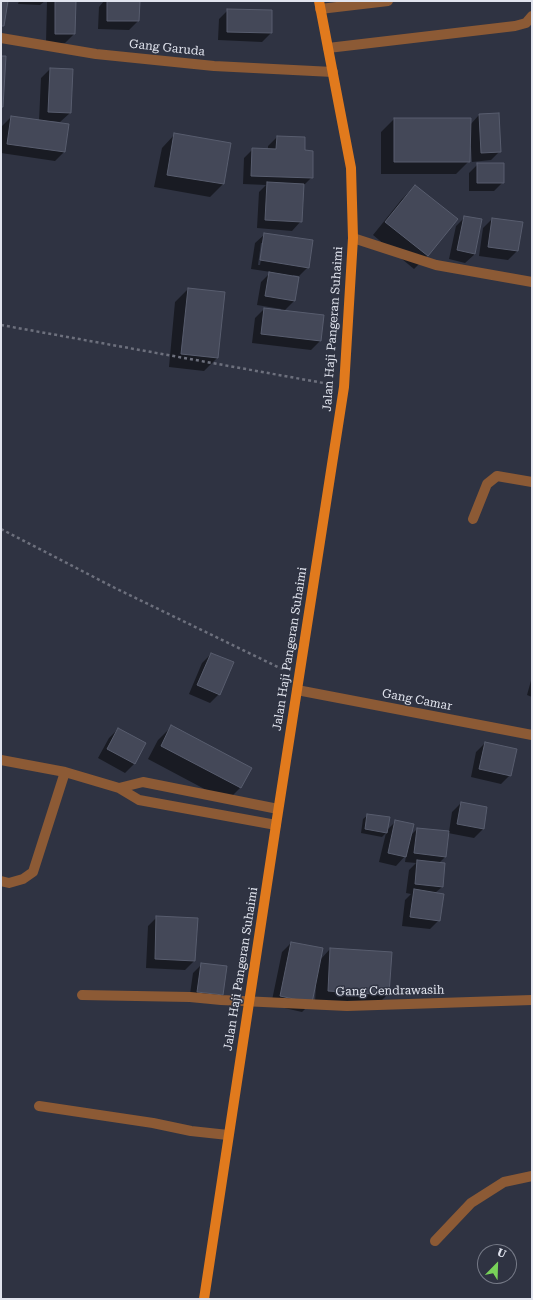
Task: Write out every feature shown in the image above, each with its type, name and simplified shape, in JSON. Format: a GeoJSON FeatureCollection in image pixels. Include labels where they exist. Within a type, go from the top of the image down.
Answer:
{"type":"FeatureCollection","features":[{"type":"Feature","properties":{"kind":"main road","name":"Jalan Haji Pangeran Suhaimi"},"geometry":{"type":"LineString","coordinates":[[204,1299],[278,809],[344,387],[353,238],[351,168],[319,5]]}},
{"type":"Feature","properties":{"kind":"street"},"geometry":{"type":"LineString","coordinates":[[319,5],[388,1]]}},
{"type":"Feature","properties":{"kind":"street"},"geometry":{"type":"LineString","coordinates":[[328,48],[515,26],[526,22],[532,16]]}},
{"type":"Feature","properties":{"kind":"street","name":"Gang Garuda"},"geometry":{"type":"LineString","coordinates":[[1,38],[104,55],[214,66],[333,72]]}},
{"type":"Feature","properties":{"kind":"street"},"geometry":{"type":"LineString","coordinates":[[353,238],[436,265],[532,282]]}},
{"type":"Feature","properties":{"kind":"street"},"geometry":{"type":"LineString","coordinates":[[473,519],[487,484],[497,476],[532,482]]}},
{"type":"Feature","properties":{"kind":"street","name":"Gang Camar"},"geometry":{"type":"LineString","coordinates":[[297,690],[532,735]]}},
{"type":"Feature","properties":{"kind":"street"},"geometry":{"type":"LineString","coordinates":[[2,762],[66,772],[119,788],[139,800],[276,825]]}},
{"type":"Feature","properties":{"kind":"street"},"geometry":{"type":"LineString","coordinates":[[1,881],[9,883],[23,879],[33,872],[66,772]]}},
{"type":"Feature","properties":{"kind":"street"},"geometry":{"type":"LineString","coordinates":[[119,788],[144,782],[278,809]]}},
{"type":"Feature","properties":{"kind":"street","name":"Gang Cendrawasih"},"geometry":{"type":"LineString","coordinates":[[82,995],[190,997],[221,1000],[249,1000],[347,1006],[532,1000]]}},
{"type":"Feature","properties":{"kind":"street"},"geometry":{"type":"LineString","coordinates":[[39,1106],[153,1123],[191,1131],[228,1135]]}},
{"type":"Feature","properties":{"kind":"street"},"geometry":{"type":"LineString","coordinates":[[434,1241],[471,1203],[504,1182],[532,1176]]}},
{"type":"Feature","properties":{"kind":"path"},"geometry":{"type":"LineString","coordinates":[[1,325],[344,387]]}},
{"type":"Feature","properties":{"kind":"path"},"geometry":{"type":"LineString","coordinates":[[1,530],[115,588],[299,677]]}},
{"type":"Feature","properties":{"kind":"building"},"geometry":{"type":"Polygon","coordinates":[[[1,1],[8,1],[4,26],[1,26],[1,1]]]}},
{"type":"Feature","properties":{"kind":"building"},"geometry":{"type":"Polygon","coordinates":[[[55,1],[76,1],[75,34],[55,34],[55,1]]]}},
{"type":"Feature","properties":{"kind":"building"},"geometry":{"type":"Polygon","coordinates":[[[107,1],[140,1],[139,21],[107,21],[107,1]]]}},
{"type":"Feature","properties":{"kind":"building"},"geometry":{"type":"Polygon","coordinates":[[[227,9],[272,10],[272,33],[227,32],[227,9]]]}},
{"type":"Feature","properties":{"kind":"building"},"geometry":{"type":"Polygon","coordinates":[[[1,56],[6,56],[3,107],[1,107],[1,56]]]}},
{"type":"Feature","properties":{"kind":"building"},"geometry":{"type":"Polygon","coordinates":[[[50,68],[73,69],[71,113],[48,112],[50,68]]]}},
{"type":"Feature","properties":{"kind":"building"},"geometry":{"type":"Polygon","coordinates":[[[499,113],[501,152],[481,153],[479,114],[499,113]]]}},
{"type":"Feature","properties":{"kind":"building"},"geometry":{"type":"Polygon","coordinates":[[[11,116],[69,124],[65,152],[7,144],[11,116]]]}},
{"type":"Feature","properties":{"kind":"building"},"geometry":{"type":"Polygon","coordinates":[[[394,118],[471,118],[470,162],[394,162],[394,118]]]}},
{"type":"Feature","properties":{"kind":"building"},"geometry":{"type":"Polygon","coordinates":[[[174,133],[231,143],[224,184],[167,175],[174,133]]]}},
{"type":"Feature","properties":{"kind":"building"},"geometry":{"type":"Polygon","coordinates":[[[277,136],[305,137],[305,150],[313,151],[313,178],[251,176],[252,148],[276,149],[277,136]]]}},
{"type":"Feature","properties":{"kind":"building"},"geometry":{"type":"Polygon","coordinates":[[[477,163],[504,163],[504,183],[477,183],[477,163]]]}},
{"type":"Feature","properties":{"kind":"building"},"geometry":{"type":"Polygon","coordinates":[[[267,182],[304,184],[302,222],[265,220],[267,182]]]}},
{"type":"Feature","properties":{"kind":"building"},"geometry":{"type":"Polygon","coordinates":[[[415,185],[458,219],[428,256],[385,222],[415,185]]]}},
{"type":"Feature","properties":{"kind":"building"},"geometry":{"type":"Polygon","coordinates":[[[464,216],[482,219],[475,254],[457,250],[464,216]]]}},
{"type":"Feature","properties":{"kind":"building"},"geometry":{"type":"Polygon","coordinates":[[[492,218],[523,222],[518,251],[488,247],[492,218]]]}},
{"type":"Feature","properties":{"kind":"building"},"geometry":{"type":"Polygon","coordinates":[[[264,233],[313,240],[309,268],[260,260],[264,233]]]}},
{"type":"Feature","properties":{"kind":"building"},"geometry":{"type":"Polygon","coordinates":[[[269,272],[299,277],[295,301],[265,296],[269,272]]]}},
{"type":"Feature","properties":{"kind":"building"},"geometry":{"type":"Polygon","coordinates":[[[188,288],[225,292],[218,358],[181,354],[188,288]]]}},
{"type":"Feature","properties":{"kind":"building"},"geometry":{"type":"Polygon","coordinates":[[[264,308],[324,315],[321,341],[261,334],[264,308]]]}},
{"type":"Feature","properties":{"kind":"building"},"geometry":{"type":"Polygon","coordinates":[[[211,653],[234,662],[220,695],[197,685],[211,653]]]}},
{"type":"Feature","properties":{"kind":"building"},"geometry":{"type":"Polygon","coordinates":[[[171,725],[252,768],[241,788],[161,746],[171,725]]]}},
{"type":"Feature","properties":{"kind":"building"},"geometry":{"type":"Polygon","coordinates":[[[118,728],[146,743],[135,764],[107,749],[118,728]]]}},
{"type":"Feature","properties":{"kind":"building"},"geometry":{"type":"Polygon","coordinates":[[[485,742],[517,749],[511,776],[479,769],[485,742]]]}},
{"type":"Feature","properties":{"kind":"building"},"geometry":{"type":"Polygon","coordinates":[[[461,802],[487,807],[484,829],[457,824],[461,802]]]}},
{"type":"Feature","properties":{"kind":"building"},"geometry":{"type":"Polygon","coordinates":[[[367,814],[390,817],[387,833],[365,829],[367,814]]]}},
{"type":"Feature","properties":{"kind":"building"},"geometry":{"type":"Polygon","coordinates":[[[395,820],[414,824],[406,857],[388,853],[395,820]]]}},
{"type":"Feature","properties":{"kind":"building"},"geometry":{"type":"Polygon","coordinates":[[[417,828],[449,831],[446,857],[414,853],[417,828]]]}},
{"type":"Feature","properties":{"kind":"building"},"geometry":{"type":"Polygon","coordinates":[[[417,860],[445,863],[443,887],[415,884],[417,860]]]}},
{"type":"Feature","properties":{"kind":"building"},"geometry":{"type":"Polygon","coordinates":[[[414,889],[444,894],[440,921],[410,917],[414,889]]]}},
{"type":"Feature","properties":{"kind":"building"},"geometry":{"type":"Polygon","coordinates":[[[156,916],[198,918],[195,961],[155,959],[156,916]]]}},
{"type":"Feature","properties":{"kind":"building"},"geometry":{"type":"Polygon","coordinates":[[[291,942],[323,948],[312,1003],[280,996],[291,942]]]}},
{"type":"Feature","properties":{"kind":"building"},"geometry":{"type":"Polygon","coordinates":[[[330,948],[392,952],[389,995],[328,991],[330,948]]]}},
{"type":"Feature","properties":{"kind":"building"},"geometry":{"type":"Polygon","coordinates":[[[201,963],[227,966],[223,995],[197,992],[201,963]]]}}]}
